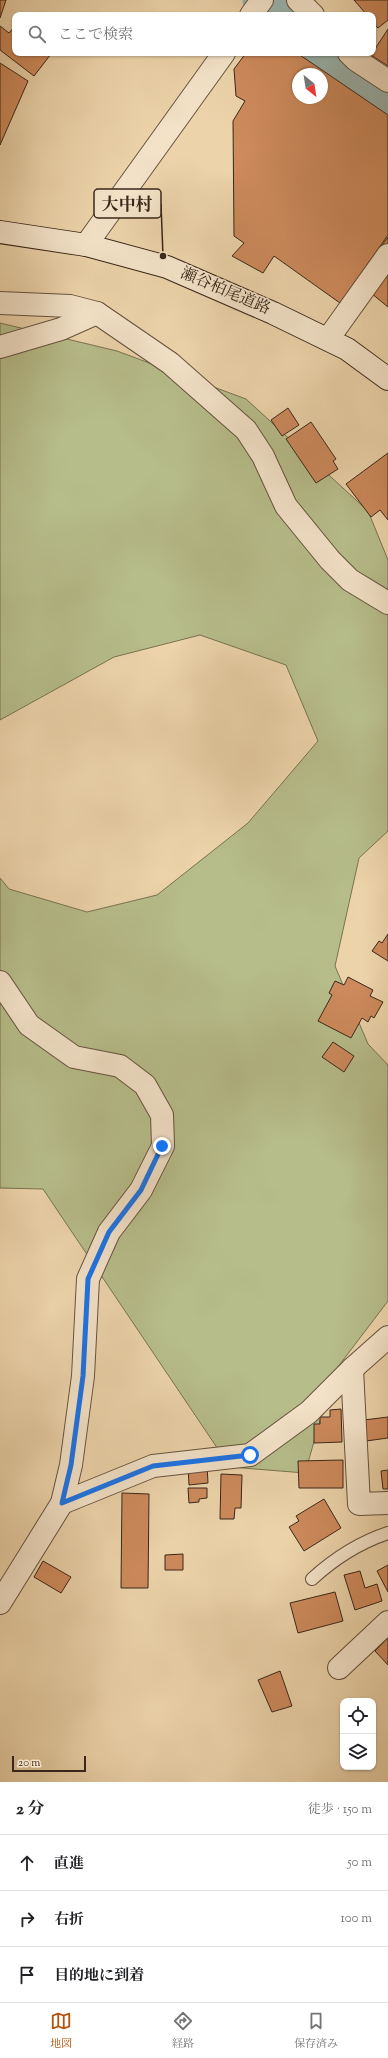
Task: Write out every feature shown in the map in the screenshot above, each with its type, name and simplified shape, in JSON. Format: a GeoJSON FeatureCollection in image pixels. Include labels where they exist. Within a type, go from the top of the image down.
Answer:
{"type":"FeatureCollection","features":[{"type":"Feature","properties":{"kind":"street"},"geometry":{"type":"LineString","coordinates":[[298,0],[310,12]]}},
{"type":"Feature","properties":{"kind":"street"},"geometry":{"type":"LineString","coordinates":[[86,245],[222,56]]}},
{"type":"Feature","properties":{"kind":"street"},"geometry":{"type":"LineString","coordinates":[[352,56],[388,81]]}},
{"type":"Feature","properties":{"kind":"street","name":"瀬谷柏尾道路"},"geometry":{"type":"LineString","coordinates":[[0,232],[86,245],[166,267],[273,313],[328,339],[347,349],[388,380]]}},
{"type":"Feature","properties":{"kind":"street"},"geometry":{"type":"LineString","coordinates":[[328,339],[388,255]]}},
{"type":"Feature","properties":{"kind":"street"},"geometry":{"type":"LineString","coordinates":[[0,303],[70,306],[97,313],[170,363],[246,430],[263,456],[286,506],[330,560],[350,580],[388,603]]}},
{"type":"Feature","properties":{"kind":"street"},"geometry":{"type":"LineString","coordinates":[[0,347],[61,329],[97,313]]}},
{"type":"Feature","properties":{"kind":"street"},"geometry":{"type":"LineString","coordinates":[[0,982],[29,1025],[74,1057],[120,1066],[145,1085],[162,1115],[162,1146],[141,1190],[109,1232],[88,1279],[83,1376],[71,1465],[62,1503],[0,1602]]}},
{"type":"Feature","properties":{"kind":"street"},"geometry":{"type":"LineString","coordinates":[[62,1503],[153,1466],[250,1455],[309,1412],[352,1368],[388,1337]]}},
{"type":"Feature","properties":{"kind":"street"},"geometry":{"type":"LineString","coordinates":[[352,1368],[359,1504],[388,1503]]}},
{"type":"Feature","properties":{"kind":"street"},"geometry":{"type":"LineString","coordinates":[[339,1668],[388,1622]]}},
{"type":"Feature","properties":{"kind":"lane"},"geometry":{"type":"LineString","coordinates":[[312,1579],[339,1556],[370,1539],[388,1533]]}},
{"type":"Feature","properties":{"kind":"green space"},"geometry":{"type":"Polygon","coordinates":[[[0,323],[117,351],[246,399],[368,511],[388,560],[388,831],[359,858],[335,966],[368,1044],[388,1065],[388,1301],[334,1372],[305,1473],[230,1467],[43,1189],[0,1188],[0,878],[9,889],[87,912],[157,895],[248,823],[318,741],[286,665],[200,635],[114,657],[0,720],[0,323]]]}},
{"type":"Feature","properties":{"kind":"building"},"geometry":{"type":"Polygon","coordinates":[[[0,0],[6,0],[0,18],[0,0]]]}},
{"type":"Feature","properties":{"kind":"building"},"geometry":{"type":"Polygon","coordinates":[[[354,0],[388,0],[388,20],[378,28],[376,26],[376,12],[364,12],[354,0]]]}},
{"type":"Feature","properties":{"kind":"building"},"geometry":{"type":"Polygon","coordinates":[[[0,26],[9,33],[12,30],[12,56],[49,56],[34,76],[0,50],[0,26]]]}},
{"type":"Feature","properties":{"kind":"building"},"geometry":{"type":"Polygon","coordinates":[[[388,29],[388,66],[373,56],[376,56],[376,47],[388,29]]]}},
{"type":"Feature","properties":{"kind":"building"},"geometry":{"type":"Polygon","coordinates":[[[244,56],[301,56],[319,68],[292,68],[292,104],[328,104],[328,74],[388,115],[388,235],[340,303],[274,256],[263,273],[232,256],[244,243],[234,236],[233,121],[245,101],[236,96],[234,69],[244,56]]]}},
{"type":"Feature","properties":{"kind":"building"},"geometry":{"type":"Polygon","coordinates":[[[0,63],[28,81],[0,145],[0,63]]]}},
{"type":"Feature","properties":{"kind":"building"},"geometry":{"type":"Polygon","coordinates":[[[388,237],[388,249],[382,245],[388,237]]]}},
{"type":"Feature","properties":{"kind":"building"},"geometry":{"type":"Polygon","coordinates":[[[388,271],[388,307],[371,293],[388,271]]]}},
{"type":"Feature","properties":{"kind":"building"},"geometry":{"type":"Polygon","coordinates":[[[288,408],[299,425],[282,436],[271,420],[288,408]]]}},
{"type":"Feature","properties":{"kind":"building"},"geometry":{"type":"Polygon","coordinates":[[[311,422],[336,459],[333,461],[338,469],[316,483],[286,439],[311,422]]]}},
{"type":"Feature","properties":{"kind":"building"},"geometry":{"type":"Polygon","coordinates":[[[388,453],[388,520],[380,510],[371,517],[346,484],[388,453]]]}},
{"type":"Feature","properties":{"kind":"building"},"geometry":{"type":"Polygon","coordinates":[[[388,934],[388,961],[372,951],[379,941],[382,943],[388,934]]]}},
{"type":"Feature","properties":{"kind":"building"},"geometry":{"type":"Polygon","coordinates":[[[348,977],[373,990],[370,996],[383,1002],[374,1018],[371,1016],[368,1022],[362,1018],[351,1038],[318,1021],[332,995],[329,993],[335,981],[344,985],[348,977]]]}},
{"type":"Feature","properties":{"kind":"building"},"geometry":{"type":"Polygon","coordinates":[[[333,1042],[354,1056],[344,1072],[322,1057],[333,1042]]]}},
{"type":"Feature","properties":{"kind":"building"},"geometry":{"type":"Polygon","coordinates":[[[341,1409],[342,1442],[314,1443],[314,1424],[320,1424],[320,1417],[330,1417],[330,1410],[341,1409]]]}},
{"type":"Feature","properties":{"kind":"building"},"geometry":{"type":"Polygon","coordinates":[[[388,1417],[388,1438],[366,1441],[364,1420],[388,1417]]]}},
{"type":"Feature","properties":{"kind":"building"},"geometry":{"type":"Polygon","coordinates":[[[343,1460],[343,1488],[299,1488],[298,1461],[343,1460]]]}},
{"type":"Feature","properties":{"kind":"building"},"geometry":{"type":"Polygon","coordinates":[[[207,1465],[208,1483],[189,1485],[188,1466],[207,1465]]]}},
{"type":"Feature","properties":{"kind":"building"},"geometry":{"type":"Polygon","coordinates":[[[388,1470],[388,1489],[383,1489],[381,1471],[388,1470]]]}},
{"type":"Feature","properties":{"kind":"building"},"geometry":{"type":"Polygon","coordinates":[[[221,1474],[242,1475],[241,1508],[235,1508],[234,1519],[220,1519],[221,1474]]]}},
{"type":"Feature","properties":{"kind":"building"},"geometry":{"type":"Polygon","coordinates":[[[188,1488],[207,1488],[207,1498],[199,1499],[199,1502],[189,1503],[188,1488]]]}},
{"type":"Feature","properties":{"kind":"building"},"geometry":{"type":"Polygon","coordinates":[[[122,1493],[149,1494],[148,1588],[121,1588],[122,1493]]]}},
{"type":"Feature","properties":{"kind":"building"},"geometry":{"type":"Polygon","coordinates":[[[324,1499],[341,1528],[304,1551],[289,1527],[299,1521],[296,1516],[324,1499]]]}},
{"type":"Feature","properties":{"kind":"building"},"geometry":{"type":"Polygon","coordinates":[[[183,1554],[183,1570],[165,1570],[165,1555],[183,1554]]]}},
{"type":"Feature","properties":{"kind":"building"},"geometry":{"type":"Polygon","coordinates":[[[43,1561],[71,1577],[61,1593],[34,1577],[43,1561]]]}},
{"type":"Feature","properties":{"kind":"building"},"geometry":{"type":"Polygon","coordinates":[[[388,1565],[388,1592],[377,1571],[388,1565]]]}},
{"type":"Feature","properties":{"kind":"building"},"geometry":{"type":"Polygon","coordinates":[[[360,1571],[365,1588],[377,1584],[382,1601],[355,1610],[344,1575],[360,1571]]]}},
{"type":"Feature","properties":{"kind":"building"},"geometry":{"type":"Polygon","coordinates":[[[335,1592],[343,1621],[298,1633],[290,1603],[335,1592]]]}},
{"type":"Feature","properties":{"kind":"building"},"geometry":{"type":"Polygon","coordinates":[[[388,1638],[388,1665],[375,1651],[388,1638]]]}},
{"type":"Feature","properties":{"kind":"building"},"geometry":{"type":"Polygon","coordinates":[[[280,1671],[292,1706],[272,1712],[258,1680],[280,1671]]]}},
{"type":"Feature","properties":{"kind":"waterway"},"geometry":{"type":"LineString","coordinates":[[265,0],[279,12]]}},
{"type":"Feature","properties":{"kind":"waterway"},"geometry":{"type":"LineString","coordinates":[[330,56],[388,95]]}},
{"type":"Feature","properties":{"kind":"place","name":"大中村"},"geometry":{"type":"Point","coordinates":[163,256]}},
{"type":"Feature","properties":{"kind":"route"},"geometry":{"type":"LineString","coordinates":[[162,1146],[141,1190],[109,1232],[88,1279],[83,1376],[71,1465],[62,1503],[153,1466],[211,1458],[250,1455]]}}]}
